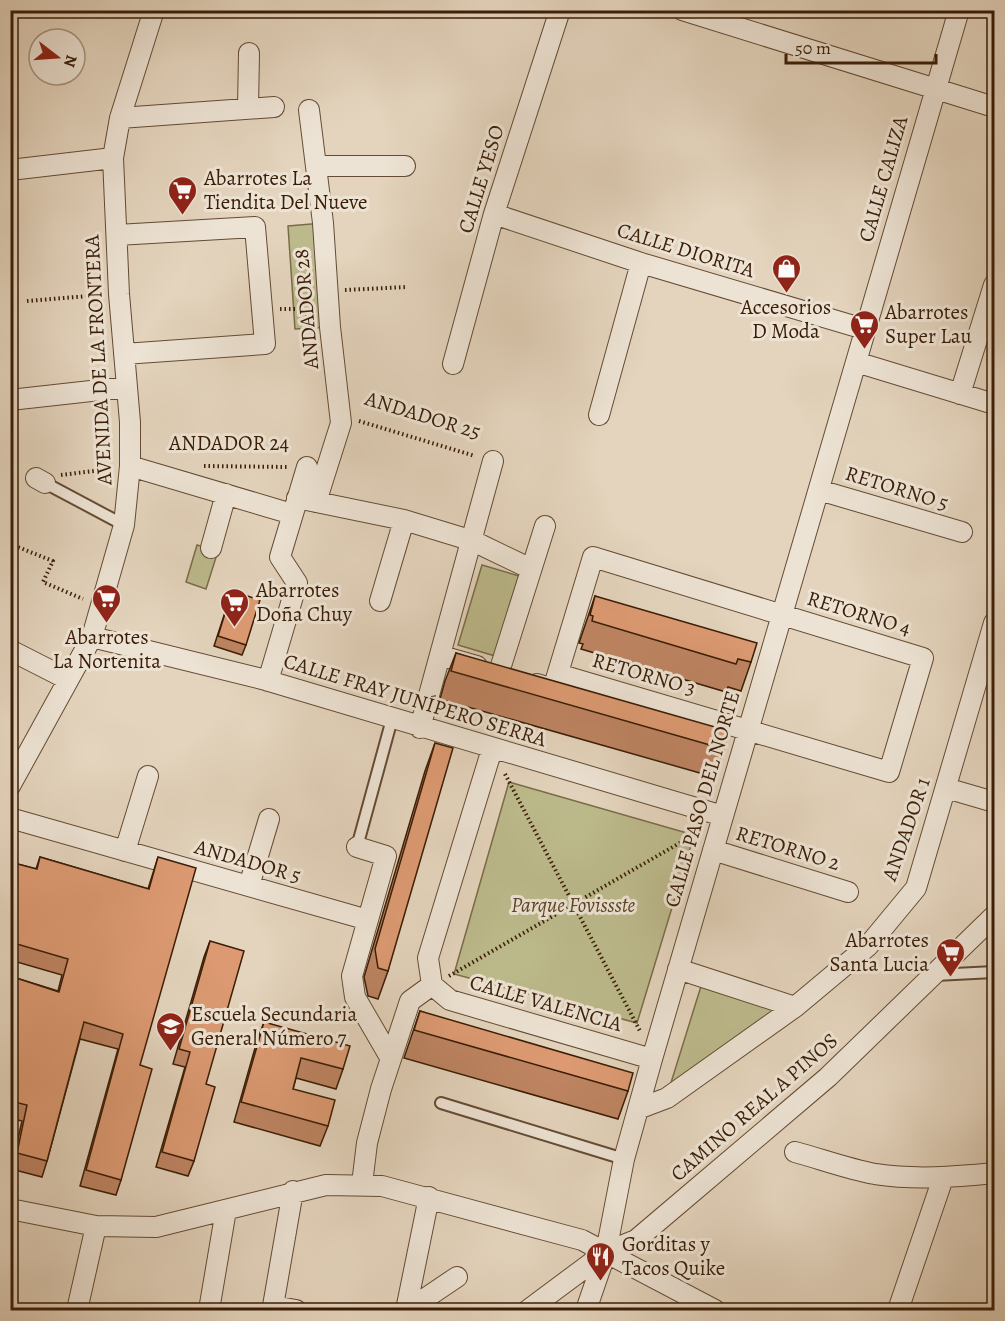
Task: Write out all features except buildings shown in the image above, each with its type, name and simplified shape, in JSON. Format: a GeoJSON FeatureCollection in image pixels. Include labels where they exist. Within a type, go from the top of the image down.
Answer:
{"type":"FeatureCollection","features":[{"type":"Feature","properties":{"kind":"street","name":"AVENIDA DE LA FRONTERA"},"geometry":{"type":"LineString","coordinates":[[10,786],[92,637],[124,525],[130,466],[113,158],[120,118],[154,10]]}},
{"type":"Feature","properties":{"kind":"street","name":"CALLE YESO"},"geometry":{"type":"LineString","coordinates":[[453,364],[494,214],[560,10]]}},
{"type":"Feature","properties":{"kind":"street"},"geometry":{"type":"LineString","coordinates":[[682,10],[994,107]]}},
{"type":"Feature","properties":{"kind":"street","name":"CALLE CALIZA"},"geometry":{"type":"LineString","coordinates":[[856,362],[959,10]]}},
{"type":"Feature","properties":{"kind":"street"},"geometry":{"type":"LineString","coordinates":[[249,53],[249,108]]}},
{"type":"Feature","properties":{"kind":"street"},"geometry":{"type":"LineString","coordinates":[[120,118],[274,107]]}},
{"type":"Feature","properties":{"kind":"street","name":"ANDADOR 28"},"geometry":{"type":"LineString","coordinates":[[268,681],[297,583],[280,557],[341,423],[309,110]]}},
{"type":"Feature","properties":{"kind":"street"},"geometry":{"type":"LineString","coordinates":[[10,170],[113,158]]}},
{"type":"Feature","properties":{"kind":"street"},"geometry":{"type":"LineString","coordinates":[[316,166],[405,166]]}},
{"type":"Feature","properties":{"kind":"street","name":"CALLE DIORITA"},"geometry":{"type":"LineString","coordinates":[[494,214],[641,263],[864,329]]}},
{"type":"Feature","properties":{"kind":"street"},"geometry":{"type":"LineString","coordinates":[[117,235],[255,227],[265,344],[124,354]]}},
{"type":"Feature","properties":{"kind":"street"},"geometry":{"type":"LineString","coordinates":[[599,415],[641,263]]}},
{"type":"Feature","properties":{"kind":"street"},"geometry":{"type":"LineString","coordinates":[[960,394],[994,285]]}},
{"type":"Feature","properties":{"kind":"street"},"geometry":{"type":"LineString","coordinates":[[856,362],[994,404]]}},
{"type":"Feature","properties":{"kind":"street","name":"CALLE PASO DEL NORTE"},"geometry":{"type":"LineString","coordinates":[[586,1311],[606,1252],[624,1159],[652,1059],[856,362]]}},
{"type":"Feature","properties":{"kind":"street"},"geometry":{"type":"LineString","coordinates":[[10,400],[127,387]]}},
{"type":"Feature","properties":{"kind":"street"},"geometry":{"type":"LineString","coordinates":[[420,728],[442,656],[493,461]]}},
{"type":"Feature","properties":{"kind":"street","name":"ANDADOR 24"},"geometry":{"type":"LineString","coordinates":[[130,466],[226,494],[405,520],[473,541],[531,569]]}},
{"type":"Feature","properties":{"kind":"street","name":"ANDADOR 28"},"geometry":{"type":"LineString","coordinates":[[302,505],[307,467]]}},
{"type":"Feature","properties":{"kind":"street","name":"RETORNO 5"},"geometry":{"type":"LineString","coordinates":[[819,489],[962,532]]}},
{"type":"Feature","properties":{"kind":"street"},"geometry":{"type":"LineString","coordinates":[[211,548],[226,494]]}},
{"type":"Feature","properties":{"kind":"street"},"geometry":{"type":"LineString","coordinates":[[380,601],[405,520]]}},
{"type":"Feature","properties":{"kind":"street"},"geometry":{"type":"LineString","coordinates":[[499,672],[544,526]]}},
{"type":"Feature","properties":{"kind":"street","name":"RETORNO 4"},"geometry":{"type":"LineString","coordinates":[[558,674],[593,557],[923,658],[889,772]]}},
{"type":"Feature","properties":{"kind":"street","name":"ANDADOR 1"},"geometry":{"type":"LineString","coordinates":[[639,1108],[667,1098],[795,1007],[868,946],[916,888],[946,788],[988,665],[994,623]]}},
{"type":"Feature","properties":{"kind":"street","name":"CALLE FRAY JUNÍPERO SERRA"},"geometry":{"type":"LineString","coordinates":[[92,637],[268,681],[420,728],[723,816]]}},
{"type":"Feature","properties":{"kind":"street"},"geometry":{"type":"LineString","coordinates":[[10,650],[67,679]]}},
{"type":"Feature","properties":{"kind":"street"},"geometry":{"type":"LineString","coordinates":[[442,656],[553,689],[558,674]]}},
{"type":"Feature","properties":{"kind":"street","name":"RETORNO 3"},"geometry":{"type":"LineString","coordinates":[[558,674],[889,772]]}},
{"type":"Feature","properties":{"kind":"street"},"geometry":{"type":"LineString","coordinates":[[362,1184],[367,1143],[410,1001],[432,985],[428,958],[492,749]]}},
{"type":"Feature","properties":{"kind":"street"},"geometry":{"type":"LineString","coordinates":[[125,851],[148,776]]}},
{"type":"Feature","properties":{"kind":"street"},"geometry":{"type":"LineString","coordinates":[[946,788],[994,802]]}},
{"type":"Feature","properties":{"kind":"street","name":"ANDADOR 5"},"geometry":{"type":"LineString","coordinates":[[10,818],[368,920]]}},
{"type":"Feature","properties":{"kind":"street"},"geometry":{"type":"LineString","coordinates":[[249,886],[269,819]]}},
{"type":"Feature","properties":{"kind":"street"},"geometry":{"type":"LineString","coordinates":[[357,847],[386,856],[352,976],[355,997],[391,1059]]}},
{"type":"Feature","properties":{"kind":"street","name":"RETORNO 2"},"geometry":{"type":"LineString","coordinates":[[713,850],[848,892]]}},
{"type":"Feature","properties":{"kind":"street","name":"CAMINO REAL A PINOS"},"geometry":{"type":"LineString","coordinates":[[528,1311],[606,1252],[636,1240],[828,1077],[994,916]]}},
{"type":"Feature","properties":{"kind":"street"},"geometry":{"type":"LineString","coordinates":[[678,969],[795,1007]]}},
{"type":"Feature","properties":{"kind":"street","name":"CALLE VALENCIA"},"geometry":{"type":"LineString","coordinates":[[432,985],[450,1000],[652,1059]]}},
{"type":"Feature","properties":{"kind":"street"},"geometry":{"type":"LineString","coordinates":[[795,1152],[873,1173],[943,1178],[994,1173]]}},
{"type":"Feature","properties":{"kind":"street"},"geometry":{"type":"LineString","coordinates":[[898,1311],[943,1178]]}},
{"type":"Feature","properties":{"kind":"street"},"geometry":{"type":"LineString","coordinates":[[10,1209],[96,1226],[156,1227],[293,1191],[326,1185],[362,1184],[429,1197],[582,1240],[715,1311]]}},
{"type":"Feature","properties":{"kind":"street"},"geometry":{"type":"LineString","coordinates":[[293,1191],[273,1306],[296,1311]]}},
{"type":"Feature","properties":{"kind":"street"},"geometry":{"type":"LineString","coordinates":[[407,1311],[429,1197]]}},
{"type":"Feature","properties":{"kind":"street"},"geometry":{"type":"LineString","coordinates":[[209,1311],[226,1210]]}},
{"type":"Feature","properties":{"kind":"street"},"geometry":{"type":"LineString","coordinates":[[77,1311],[96,1226]]}},
{"type":"Feature","properties":{"kind":"street"},"geometry":{"type":"LineString","coordinates":[[407,1311],[457,1277]]}},
{"type":"Feature","properties":{"kind":"lane"},"geometry":{"type":"LineString","coordinates":[[40,480],[124,525]]}},
{"type":"Feature","properties":{"kind":"lane"},"geometry":{"type":"LineString","coordinates":[[357,847],[392,719]]}},
{"type":"Feature","properties":{"kind":"lane"},"geometry":{"type":"LineString","coordinates":[[935,975],[994,972]]}},
{"type":"Feature","properties":{"kind":"lane"},"geometry":{"type":"LineString","coordinates":[[441,1103],[624,1159]]}},
{"type":"Feature","properties":{"kind":"path"},"geometry":{"type":"LineString","coordinates":[[328,291],[407,287]]}},
{"type":"Feature","properties":{"kind":"path"},"geometry":{"type":"LineString","coordinates":[[27,301],[119,294]]}},
{"type":"Feature","properties":{"kind":"path"},"geometry":{"type":"LineString","coordinates":[[262,310],[295,309],[315,320],[331,334]]}},
{"type":"Feature","properties":{"kind":"path","name":"ANDADOR 25"},"geometry":{"type":"LineString","coordinates":[[340,415],[493,461]]}},
{"type":"Feature","properties":{"kind":"path"},"geometry":{"type":"LineString","coordinates":[[40,480],[130,466]]}},
{"type":"Feature","properties":{"kind":"path","name":"ANDADOR 24"},"geometry":{"type":"LineString","coordinates":[[199,466],[307,467]]}},
{"type":"Feature","properties":{"kind":"path"},"geometry":{"type":"LineString","coordinates":[[10,544],[53,561],[43,582],[101,606]]}},
{"type":"Feature","properties":{"kind":"path"},"geometry":{"type":"LineString","coordinates":[[492,749],[637,1023],[652,1059]]}},
{"type":"Feature","properties":{"kind":"path"},"geometry":{"type":"LineString","coordinates":[[432,985],[723,816]]}},
{"type":"Feature","properties":{"kind":"green space"},"geometry":{"type":"Polygon","coordinates":[[[323,223],[330,327],[295,329],[288,226],[323,223]]]}},
{"type":"Feature","properties":{"kind":"green space"},"geometry":{"type":"Polygon","coordinates":[[[197,545],[218,551],[206,589],[186,582],[197,545]]]}},
{"type":"Feature","properties":{"kind":"green space"},"geometry":{"type":"Polygon","coordinates":[[[482,565],[519,576],[495,656],[458,645],[482,565]]]}},
{"type":"Feature","properties":{"kind":"green space","name":"Parque Fovissste"},"geometry":{"type":"Polygon","coordinates":[[[509,782],[694,835],[637,1023],[454,974],[509,782]]]}},
{"type":"Feature","properties":{"kind":"green space"},"geometry":{"type":"Polygon","coordinates":[[[702,983],[782,1009],[669,1089],[702,983]]]}},
{"type":"Feature","properties":{"kind":"place","name":"Abarrotes La Tiendita Del Nueve"},"geometry":{"type":"Point","coordinates":[183,216]}},
{"type":"Feature","properties":{"kind":"place","name":"Accesorios D Moda"},"geometry":{"type":"Point","coordinates":[786,294]}},
{"type":"Feature","properties":{"kind":"place","name":"Abarrotes Super Lau"},"geometry":{"type":"Point","coordinates":[864,350]}},
{"type":"Feature","properties":{"kind":"place","name":"Abarrotes La Nortenita"},"geometry":{"type":"Point","coordinates":[107,624]}},
{"type":"Feature","properties":{"kind":"place","name":"Abarrotes Doña Chuy"},"geometry":{"type":"Point","coordinates":[235,628]}},
{"type":"Feature","properties":{"kind":"place","name":"Abarrotes Santa Lucia"},"geometry":{"type":"Point","coordinates":[950,978]}},
{"type":"Feature","properties":{"kind":"place","name":"Escuela Secundaria General Número 7"},"geometry":{"type":"Point","coordinates":[170,1052]}},
{"type":"Feature","properties":{"kind":"place","name":"Gorditas y Tacos Quike"},"geometry":{"type":"Point","coordinates":[601,1282]}}]}
